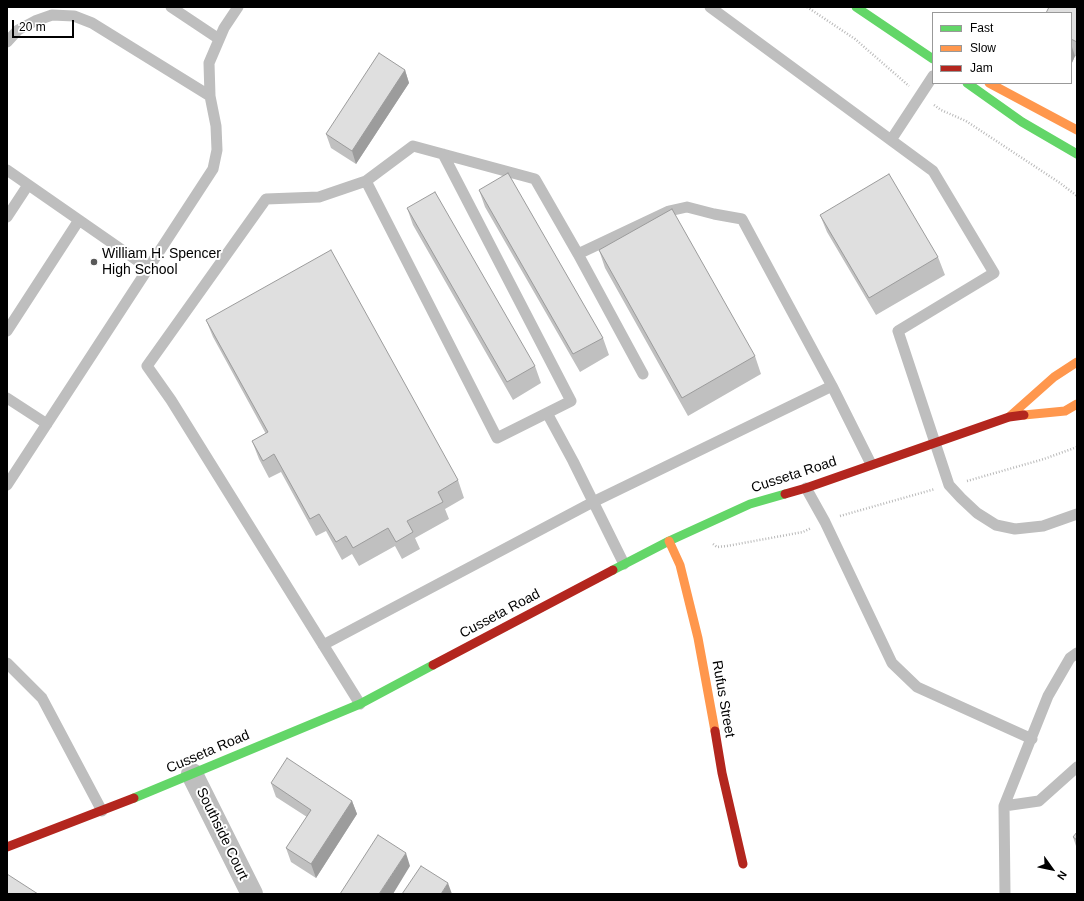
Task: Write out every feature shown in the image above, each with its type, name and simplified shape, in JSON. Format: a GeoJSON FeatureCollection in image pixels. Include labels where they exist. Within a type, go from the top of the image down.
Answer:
{"type":"FeatureCollection","features":[{"type":"Feature","properties":{"kind":"street"},"geometry":{"type":"LineString","coordinates":[[856,7],[932,58]]}},
{"type":"Feature","properties":{"kind":"street"},"geometry":{"type":"LineString","coordinates":[[968,84],[1022,122],[1077,154]]}},
{"type":"Feature","properties":{"kind":"street"},"geometry":{"type":"LineString","coordinates":[[991,84],[1077,130]]}},
{"type":"Feature","properties":{"kind":"street"},"geometry":{"type":"LineString","coordinates":[[1022,122],[1040,144]]}},
{"type":"Feature","properties":{"kind":"street","name":"Cusseta Road"},"geometry":{"type":"LineString","coordinates":[[1009,417],[1054,377],[1077,362]]}},
{"type":"Feature","properties":{"kind":"street","name":"Cusseta Road"},"geometry":{"type":"LineString","coordinates":[[7,848],[102,811],[360,704],[624,564],[690,531],[750,504],[806,488],[1009,417],[1066,411],[1077,404]]}},
{"type":"Feature","properties":{"kind":"street","name":"Rufus Street"},"geometry":{"type":"LineString","coordinates":[[670,541],[680,565],[698,638],[722,773],[743,864]]}},
{"type":"Feature","properties":{"kind":"street","name":"Southside Court"},"geometry":{"type":"LineString","coordinates":[[192,774],[252,894]]}},
{"type":"Feature","properties":{"kind":"lane"},"geometry":{"type":"LineString","coordinates":[[171,7],[219,39]]}},
{"type":"Feature","properties":{"kind":"lane"},"geometry":{"type":"LineString","coordinates":[[7,485],[213,169],[217,150],[216,126],[210,96],[209,63],[224,28],[238,7]]}},
{"type":"Feature","properties":{"kind":"lane"},"geometry":{"type":"LineString","coordinates":[[710,7],[933,171],[994,273],[898,331],[949,485],[977,513],[996,524],[1015,529],[1043,526],[1077,514]]}},
{"type":"Feature","properties":{"kind":"lane"},"geometry":{"type":"LineString","coordinates":[[7,42],[18,30],[35,21],[52,15],[74,16],[92,23],[210,96]]}},
{"type":"Feature","properties":{"kind":"lane"},"geometry":{"type":"LineString","coordinates":[[891,140],[932,78]]}},
{"type":"Feature","properties":{"kind":"lane"},"geometry":{"type":"LineString","coordinates":[[360,704],[171,400],[147,366],[266,199],[319,197],[366,182],[413,146],[535,179],[578,254],[643,374]]}},
{"type":"Feature","properties":{"kind":"lane"},"geometry":{"type":"LineString","coordinates":[[366,182],[497,438],[571,401],[443,154]]}},
{"type":"Feature","properties":{"kind":"lane"},"geometry":{"type":"LineString","coordinates":[[7,170],[148,268]]}},
{"type":"Feature","properties":{"kind":"lane"},"geometry":{"type":"LineString","coordinates":[[7,217],[28,185]]}},
{"type":"Feature","properties":{"kind":"lane"},"geometry":{"type":"LineString","coordinates":[[578,254],[669,211],[687,207],[742,219],[832,386],[871,464]]}},
{"type":"Feature","properties":{"kind":"lane"},"geometry":{"type":"LineString","coordinates":[[7,331],[79,220]]}},
{"type":"Feature","properties":{"kind":"lane"},"geometry":{"type":"LineString","coordinates":[[323,645],[593,502],[832,386]]}},
{"type":"Feature","properties":{"kind":"lane"},"geometry":{"type":"LineString","coordinates":[[7,398],[47,424]]}},
{"type":"Feature","properties":{"kind":"lane"},"geometry":{"type":"LineString","coordinates":[[547,413],[624,564]]}},
{"type":"Feature","properties":{"kind":"lane"},"geometry":{"type":"LineString","coordinates":[[806,488],[825,522],[892,663],[917,687],[1032,739]]}},
{"type":"Feature","properties":{"kind":"lane"},"geometry":{"type":"LineString","coordinates":[[1005,894],[1004,806],[1048,696],[1070,658],[1077,653]]}},
{"type":"Feature","properties":{"kind":"lane"},"geometry":{"type":"LineString","coordinates":[[7,664],[42,698],[102,811]]}},
{"type":"Feature","properties":{"kind":"lane"},"geometry":{"type":"LineString","coordinates":[[1004,806],[1039,801],[1077,767]]}},
{"type":"Feature","properties":{"kind":"path"},"geometry":{"type":"LineString","coordinates":[[807,7],[855,39],[904,82],[941,110],[966,121],[1060,182],[1077,196]]}},
{"type":"Feature","properties":{"kind":"path"},"geometry":{"type":"LineString","coordinates":[[690,531],[717,547],[803,532],[840,516],[1044,459],[1077,447]]}},
{"type":"Feature","properties":{"kind":"building"},"geometry":{"type":"Polygon","coordinates":[[[1049,7],[1077,7],[1077,42],[1072,40],[1072,12],[1046,12],[1049,7]]]}},
{"type":"Feature","properties":{"kind":"building"},"geometry":{"type":"Polygon","coordinates":[[[379,53],[405,70],[352,151],[326,134],[379,53]]]}},
{"type":"Feature","properties":{"kind":"building"},"geometry":{"type":"Polygon","coordinates":[[[508,173],[603,338],[573,354],[479,190],[508,173]]]}},
{"type":"Feature","properties":{"kind":"building"},"geometry":{"type":"Polygon","coordinates":[[[889,174],[938,257],[869,298],[820,215],[889,174]]]}},
{"type":"Feature","properties":{"kind":"building"},"geometry":{"type":"Polygon","coordinates":[[[435,192],[535,366],[507,382],[407,208],[435,192]]]}},
{"type":"Feature","properties":{"kind":"building"},"geometry":{"type":"Polygon","coordinates":[[[672,209],[755,356],[682,398],[599,250],[672,209]]]}},
{"type":"Feature","properties":{"kind":"building"},"geometry":{"type":"Polygon","coordinates":[[[331,250],[458,480],[438,492],[443,502],[407,521],[413,532],[396,542],[388,528],[353,548],[346,536],[336,542],[319,514],[310,519],[274,454],[263,461],[252,441],[268,432],[206,320],[331,250]]]}},
{"type":"Feature","properties":{"kind":"building"},"geometry":{"type":"Polygon","coordinates":[[[287,758],[352,801],[311,864],[286,848],[311,810],[271,783],[287,758]]]}},
{"type":"Feature","properties":{"kind":"building"},"geometry":{"type":"Polygon","coordinates":[[[1077,832],[1077,840],[1073,837],[1077,832]]]}},
{"type":"Feature","properties":{"kind":"building"},"geometry":{"type":"Polygon","coordinates":[[[378,835],[406,853],[379,894],[340,894],[378,835]]]}},
{"type":"Feature","properties":{"kind":"building"},"geometry":{"type":"Polygon","coordinates":[[[421,866],[448,883],[441,894],[402,894],[421,866]]]}},
{"type":"Feature","properties":{"kind":"building"},"geometry":{"type":"Polygon","coordinates":[[[7,874],[38,894],[7,894],[7,874]]]}},
{"type":"Feature","properties":{"kind":"traffic: fast"},"geometry":{"type":"LineString","coordinates":[[856,7],[932,58]]}},
{"type":"Feature","properties":{"kind":"traffic: fast"},"geometry":{"type":"LineString","coordinates":[[968,84],[1022,122],[1077,154]]}},
{"type":"Feature","properties":{"kind":"traffic: fast"},"geometry":{"type":"LineString","coordinates":[[613,570],[669,541],[750,504],[785,494]]}},
{"type":"Feature","properties":{"kind":"traffic: fast"},"geometry":{"type":"LineString","coordinates":[[134,798],[360,704],[433,665]]}},
{"type":"Feature","properties":{"kind":"traffic: slow"},"geometry":{"type":"LineString","coordinates":[[991,84],[1077,130]]}},
{"type":"Feature","properties":{"kind":"traffic: slow"},"geometry":{"type":"LineString","coordinates":[[1009,417],[1054,377],[1077,362]]}},
{"type":"Feature","properties":{"kind":"traffic: slow"},"geometry":{"type":"LineString","coordinates":[[1024,415],[1065,411],[1077,404]]}},
{"type":"Feature","properties":{"kind":"traffic: slow"},"geometry":{"type":"LineString","coordinates":[[669,541],[680,565],[698,638],[715,731]]}},
{"type":"Feature","properties":{"kind":"traffic: jam"},"geometry":{"type":"LineString","coordinates":[[785,494],[1009,417],[1024,415]]}},
{"type":"Feature","properties":{"kind":"traffic: jam"},"geometry":{"type":"LineString","coordinates":[[433,665],[613,570]]}},
{"type":"Feature","properties":{"kind":"traffic: jam"},"geometry":{"type":"LineString","coordinates":[[715,731],[722,773],[743,864]]}},
{"type":"Feature","properties":{"kind":"traffic: jam"},"geometry":{"type":"LineString","coordinates":[[7,847],[134,798]]}},
{"type":"Feature","properties":{"kind":"place","name":"William H. Spencer High School"},"geometry":{"type":"Point","coordinates":[94,262]}}]}
